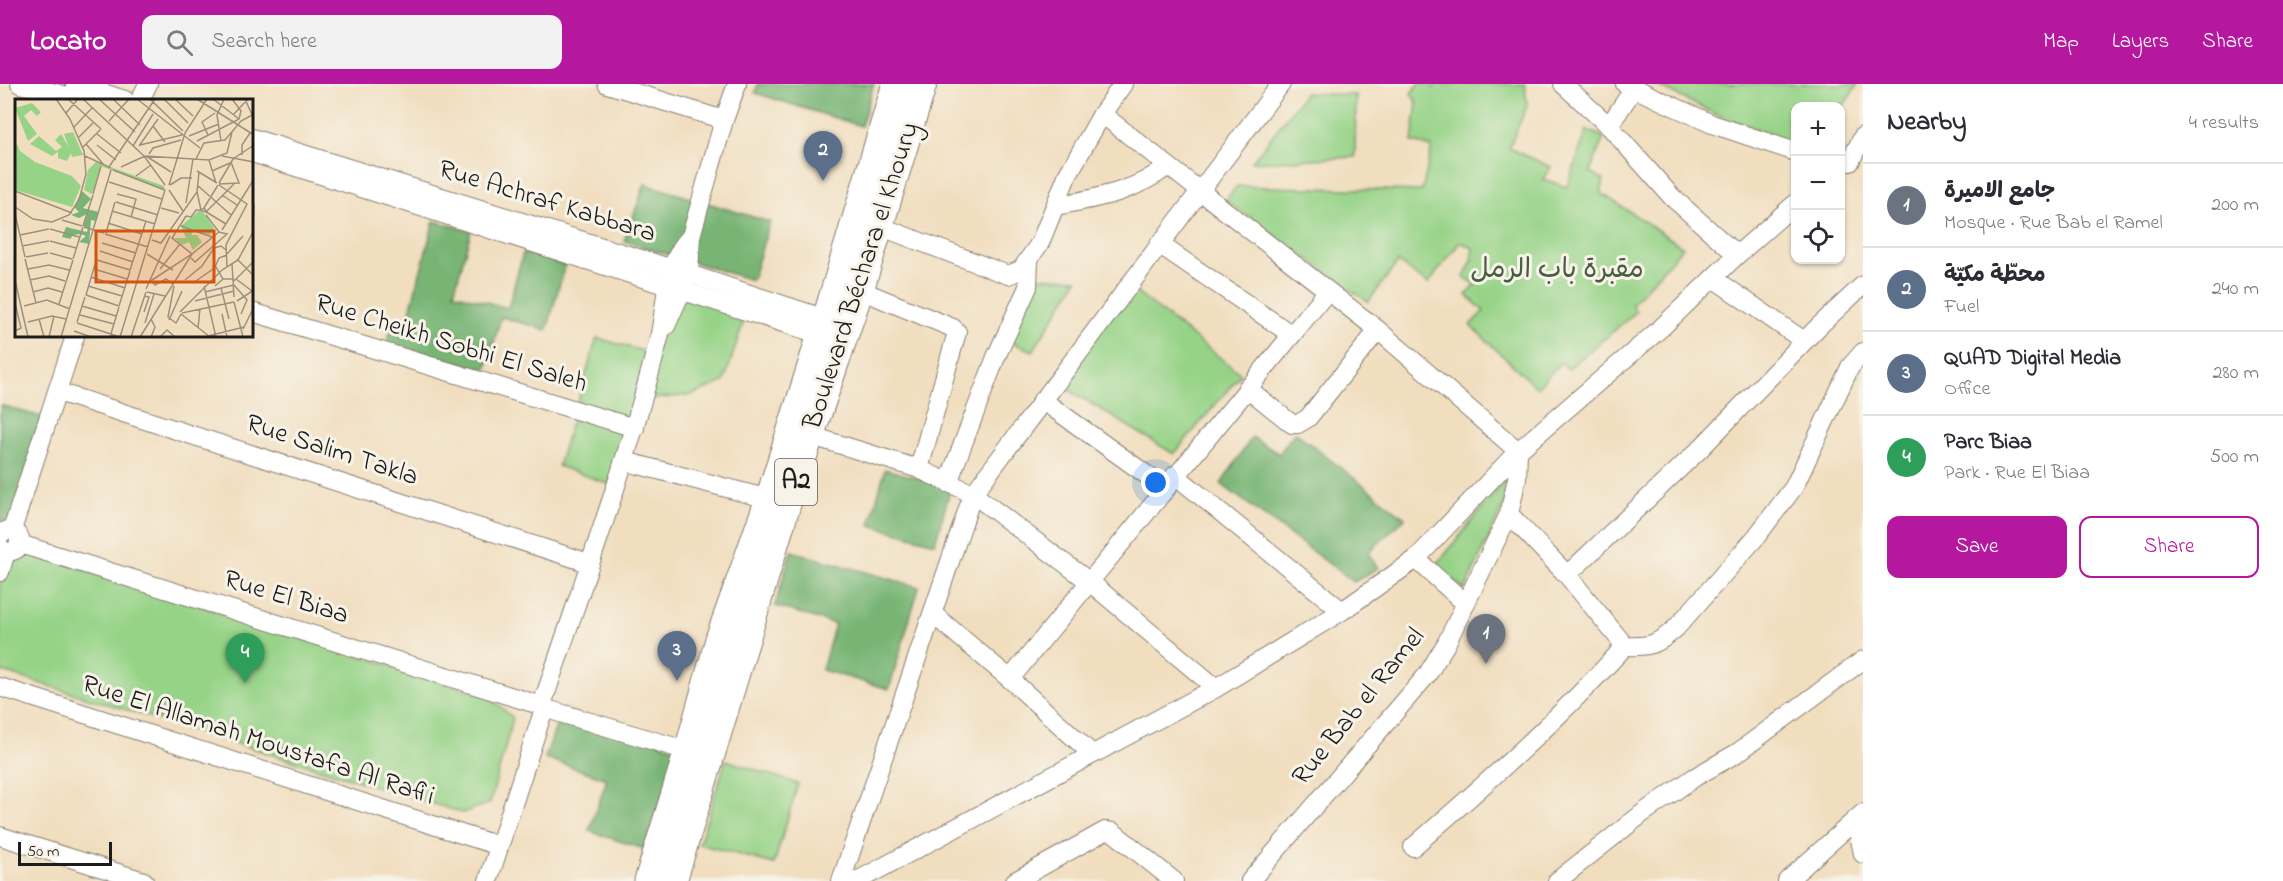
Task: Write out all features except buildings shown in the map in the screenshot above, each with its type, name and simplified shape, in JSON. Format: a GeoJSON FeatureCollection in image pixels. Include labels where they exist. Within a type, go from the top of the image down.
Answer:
{"type":"FeatureCollection","features":[{"type":"Feature","properties":{"kind":"highway","name":"Boulevard Béchara el Khoury"},"geometry":{"type":"LineString","coordinates":[[673,881],[824,327],[896,84]]}},
{"type":"Feature","properties":{"kind":"highway","name":"Boulevard Béchara el Khoury"},"geometry":{"type":"LineString","coordinates":[[648,881],[688,751],[718,639],[778,502],[812,436],[860,290],[923,84]]}},
{"type":"Feature","properties":{"kind":"street"},"geometry":{"type":"LineString","coordinates":[[20,84],[79,99]]}},
{"type":"Feature","properties":{"kind":"street"},"geometry":{"type":"LineString","coordinates":[[75,84],[121,99]]}},
{"type":"Feature","properties":{"kind":"street"},"geometry":{"type":"LineString","coordinates":[[140,99],[148,84]]}},
{"type":"Feature","properties":{"kind":"street"},"geometry":{"type":"LineString","coordinates":[[155,99],[158,84]]}},
{"type":"Feature","properties":{"kind":"street"},"geometry":{"type":"LineString","coordinates":[[607,84],[724,120]]}},
{"type":"Feature","properties":{"kind":"street"},"geometry":{"type":"LineString","coordinates":[[488,881],[589,563],[635,428],[660,335],[724,120],[737,84]]}},
{"type":"Feature","properties":{"kind":"street"},"geometry":{"type":"LineString","coordinates":[[879,226],[1008,275],[1021,270],[1040,243],[1067,176],[1102,114],[1123,84]]}},
{"type":"Feature","properties":{"kind":"street"},"geometry":{"type":"LineString","coordinates":[[841,881],[973,494],[1281,84]]}},
{"type":"Feature","properties":{"kind":"street"},"geometry":{"type":"LineString","coordinates":[[1563,84],[1609,126],[1672,197],[1737,255]]}},
{"type":"Feature","properties":{"kind":"street"},"geometry":{"type":"LineString","coordinates":[[1609,126],[1629,86],[1712,124],[1791,150]]}},
{"type":"Feature","properties":{"kind":"street"},"geometry":{"type":"LineString","coordinates":[[1102,114],[1378,330],[1518,451]]}},
{"type":"Feature","properties":{"kind":"street"},"geometry":{"type":"LineString","coordinates":[[1851,163],[1863,136]]}},
{"type":"Feature","properties":{"kind":"street","name":"Rue Achraf Kabbara"},"geometry":{"type":"LineString","coordinates":[[254,139],[824,327]]}},
{"type":"Feature","properties":{"kind":"street","name":"Rue Achraf Kabbara"},"geometry":{"type":"LineString","coordinates":[[254,154],[678,279]]}},
{"type":"Feature","properties":{"kind":"street"},"geometry":{"type":"LineString","coordinates":[[1056,206],[1130,189],[1150,179],[1168,166]]}},
{"type":"Feature","properties":{"kind":"street"},"geometry":{"type":"LineString","coordinates":[[868,879],[1092,754],[1216,688],[1342,611],[1416,559],[1518,451],[1661,328],[1737,255],[1791,207]]}},
{"type":"Feature","properties":{"kind":"street"},"geometry":{"type":"LineString","coordinates":[[1159,244],[1292,335]]}},
{"type":"Feature","properties":{"kind":"street"},"geometry":{"type":"LineString","coordinates":[[948,483],[996,357],[1028,287],[1029,259]]}},
{"type":"Feature","properties":{"kind":"street"},"geometry":{"type":"LineString","coordinates":[[1713,278],[1804,341]]}},
{"type":"Feature","properties":{"kind":"street"},"geometry":{"type":"LineString","coordinates":[[1567,575],[1700,449],[1804,341],[1863,285]]}},
{"type":"Feature","properties":{"kind":"street"},"geometry":{"type":"LineString","coordinates":[[860,290],[953,328],[957,332],[919,470]]}},
{"type":"Feature","properties":{"kind":"street"},"geometry":{"type":"LineString","coordinates":[[1010,679],[1091,583],[1170,482],[1327,292]]}},
{"type":"Feature","properties":{"kind":"street","name":"Rue Cheikh Sobhi El Saleh"},"geometry":{"type":"LineString","coordinates":[[254,313],[635,428]]}},
{"type":"Feature","properties":{"kind":"street"},"geometry":{"type":"LineString","coordinates":[[1247,388],[1292,424],[1298,424],[1308,418],[1378,330]]}},
{"type":"Feature","properties":{"kind":"street"},"geometry":{"type":"LineString","coordinates":[[0,572],[7,542],[74,338]]}},
{"type":"Feature","properties":{"kind":"street"},"geometry":{"type":"LineString","coordinates":[[1509,514],[1567,575],[1625,646],[1646,647],[1656,644],[1676,628],[1756,537],[1794,487],[1850,368],[1863,352]]}},
{"type":"Feature","properties":{"kind":"street","name":"Rue Salim Takla"},"geometry":{"type":"LineString","coordinates":[[58,392],[589,563]]}},
{"type":"Feature","properties":{"kind":"street"},"geometry":{"type":"LineString","coordinates":[[1042,400],[1170,482],[1342,611]]}},
{"type":"Feature","properties":{"kind":"street"},"geometry":{"type":"LineString","coordinates":[[812,436],[919,470],[973,494],[1091,583],[1216,688]]}},
{"type":"Feature","properties":{"kind":"street","name":"Rue Bab el Ramel"},"geometry":{"type":"LineString","coordinates":[[1250,881],[1427,675],[1446,644],[1509,514],[1517,478],[1518,451]]}},
{"type":"Feature","properties":{"kind":"street","name":"A2"},"geometry":{"type":"LineString","coordinates":[[624,461],[778,502]]}},
{"type":"Feature","properties":{"kind":"street","name":"Rue El Biaa"},"geometry":{"type":"LineString","coordinates":[[7,542],[688,751]]}},
{"type":"Feature","properties":{"kind":"street"},"geometry":{"type":"LineString","coordinates":[[1416,559],[1466,604]]}},
{"type":"Feature","properties":{"kind":"street"},"geometry":{"type":"LineString","coordinates":[[933,614],[1010,679],[1092,754]]}},
{"type":"Feature","properties":{"kind":"street"},"geometry":{"type":"LineString","coordinates":[[1413,848],[1582,693],[1625,646]]}},
{"type":"Feature","properties":{"kind":"street"},"geometry":{"type":"LineString","coordinates":[[1557,881],[1643,813],[1695,777],[1737,753],[1863,660]]}},
{"type":"Feature","properties":{"kind":"street","name":"Rue El Allamah Moustafa Al Rafii"},"geometry":{"type":"LineString","coordinates":[[0,687],[499,846]]}},
{"type":"Feature","properties":{"kind":"street"},"geometry":{"type":"LineString","coordinates":[[1859,817],[1863,854]]}},
{"type":"Feature","properties":{"kind":"street"},"geometry":{"type":"LineString","coordinates":[[1786,881],[1859,817]]}},
{"type":"Feature","properties":{"kind":"street"},"geometry":{"type":"LineString","coordinates":[[1015,881],[1105,831],[1113,832],[1174,881]]}},
{"type":"Feature","properties":{"kind":"street"},"geometry":{"type":"LineString","coordinates":[[0,836],[144,881]]}},
{"type":"Feature","properties":{"kind":"green space"},"geometry":{"type":"Polygon","coordinates":[[[758,84],[874,84],[861,126],[755,93],[758,84]]]}},
{"type":"Feature","properties":{"kind":"green space","name":"مقبرة باب الرمل"},"geometry":{"type":"Polygon","coordinates":[[[1419,84],[1428,84],[1433,88],[1437,84],[1525,84],[1527,106],[1509,148],[1551,167],[1543,179],[1567,187],[1587,130],[1604,137],[1590,172],[1604,180],[1601,193],[1683,247],[1632,304],[1636,312],[1568,369],[1561,362],[1537,388],[1470,325],[1484,311],[1466,295],[1476,285],[1464,277],[1472,260],[1473,248],[1460,242],[1428,284],[1398,262],[1368,302],[1225,200],[1237,186],[1422,191],[1432,147],[1412,142],[1417,103],[1411,93],[1419,84]]]}},
{"type":"Feature","properties":{"kind":"green space"},"geometry":{"type":"Polygon","coordinates":[[[1654,84],[1858,84],[1845,103],[1791,102],[1791,142],[1715,114],[1654,84]]]}},
{"type":"Feature","properties":{"kind":"green space"},"geometry":{"type":"Polygon","coordinates":[[[1305,93],[1356,95],[1355,157],[1252,162],[1305,93]]]}},
{"type":"Feature","properties":{"kind":"green space"},"geometry":{"type":"Polygon","coordinates":[[[645,184],[770,222],[752,280],[624,241],[645,184]]]}},
{"type":"Feature","properties":{"kind":"green space"},"geometry":{"type":"Polygon","coordinates":[[[434,221],[471,231],[454,293],[508,308],[523,253],[565,265],[547,330],[501,317],[486,370],[387,343],[391,330],[406,326],[434,221]]]}},
{"type":"Feature","properties":{"kind":"green space"},"geometry":{"type":"Polygon","coordinates":[[[1035,277],[1078,279],[1033,351],[1008,341],[1035,277]]]}},
{"type":"Feature","properties":{"kind":"green space"},"geometry":{"type":"Polygon","coordinates":[[[677,281],[750,301],[724,382],[691,395],[644,400],[609,484],[558,466],[597,338],[653,354],[677,281]]]}},
{"type":"Feature","properties":{"kind":"green space"},"geometry":{"type":"Polygon","coordinates":[[[1127,285],[1241,374],[1174,454],[1054,381],[1127,285]]]}},
{"type":"Feature","properties":{"kind":"green space"},"geometry":{"type":"Polygon","coordinates":[[[0,405],[42,417],[11,524],[0,520],[0,405]]]}},
{"type":"Feature","properties":{"kind":"green space"},"geometry":{"type":"Polygon","coordinates":[[[1295,432],[1405,518],[1368,553],[1378,568],[1354,582],[1221,484],[1252,437],[1279,454],[1295,432]]]}},
{"type":"Feature","properties":{"kind":"green space"},"geometry":{"type":"Polygon","coordinates":[[[885,469],[951,487],[935,543],[870,525],[885,469]]]}},
{"type":"Feature","properties":{"kind":"green space"},"geometry":{"type":"Polygon","coordinates":[[[1508,476],[1515,479],[1465,590],[1436,566],[1508,476]]]}},
{"type":"Feature","properties":{"kind":"green space"},"geometry":{"type":"Polygon","coordinates":[[[24,551],[488,696],[513,718],[490,803],[463,813],[0,671],[0,568],[24,551]]]}},
{"type":"Feature","properties":{"kind":"green space"},"geometry":{"type":"Polygon","coordinates":[[[791,551],[919,587],[889,689],[822,670],[835,624],[775,606],[791,551]]]}},
{"type":"Feature","properties":{"kind":"green space"},"geometry":{"type":"Polygon","coordinates":[[[562,709],[678,749],[644,849],[589,831],[607,779],[545,758],[562,709]]]}},
{"type":"Feature","properties":{"kind":"green space"},"geometry":{"type":"Polygon","coordinates":[[[726,760],[798,784],[774,864],[699,844],[726,760]]]}},
{"type":"Feature","properties":{"kind":"place","name":"محطّة مكيّة"},"geometry":{"type":"Point","coordinates":[823,181]}},
{"type":"Feature","properties":{"kind":"place","name":"جامع الاميرة"},"geometry":{"type":"Point","coordinates":[1486,664]}},
{"type":"Feature","properties":{"kind":"place","name":"QUAD Digital Media"},"geometry":{"type":"Point","coordinates":[677,681]}},
{"type":"Feature","properties":{"kind":"place","name":"Parc Biaa"},"geometry":{"type":"Point","coordinates":[245,683]}}]}
